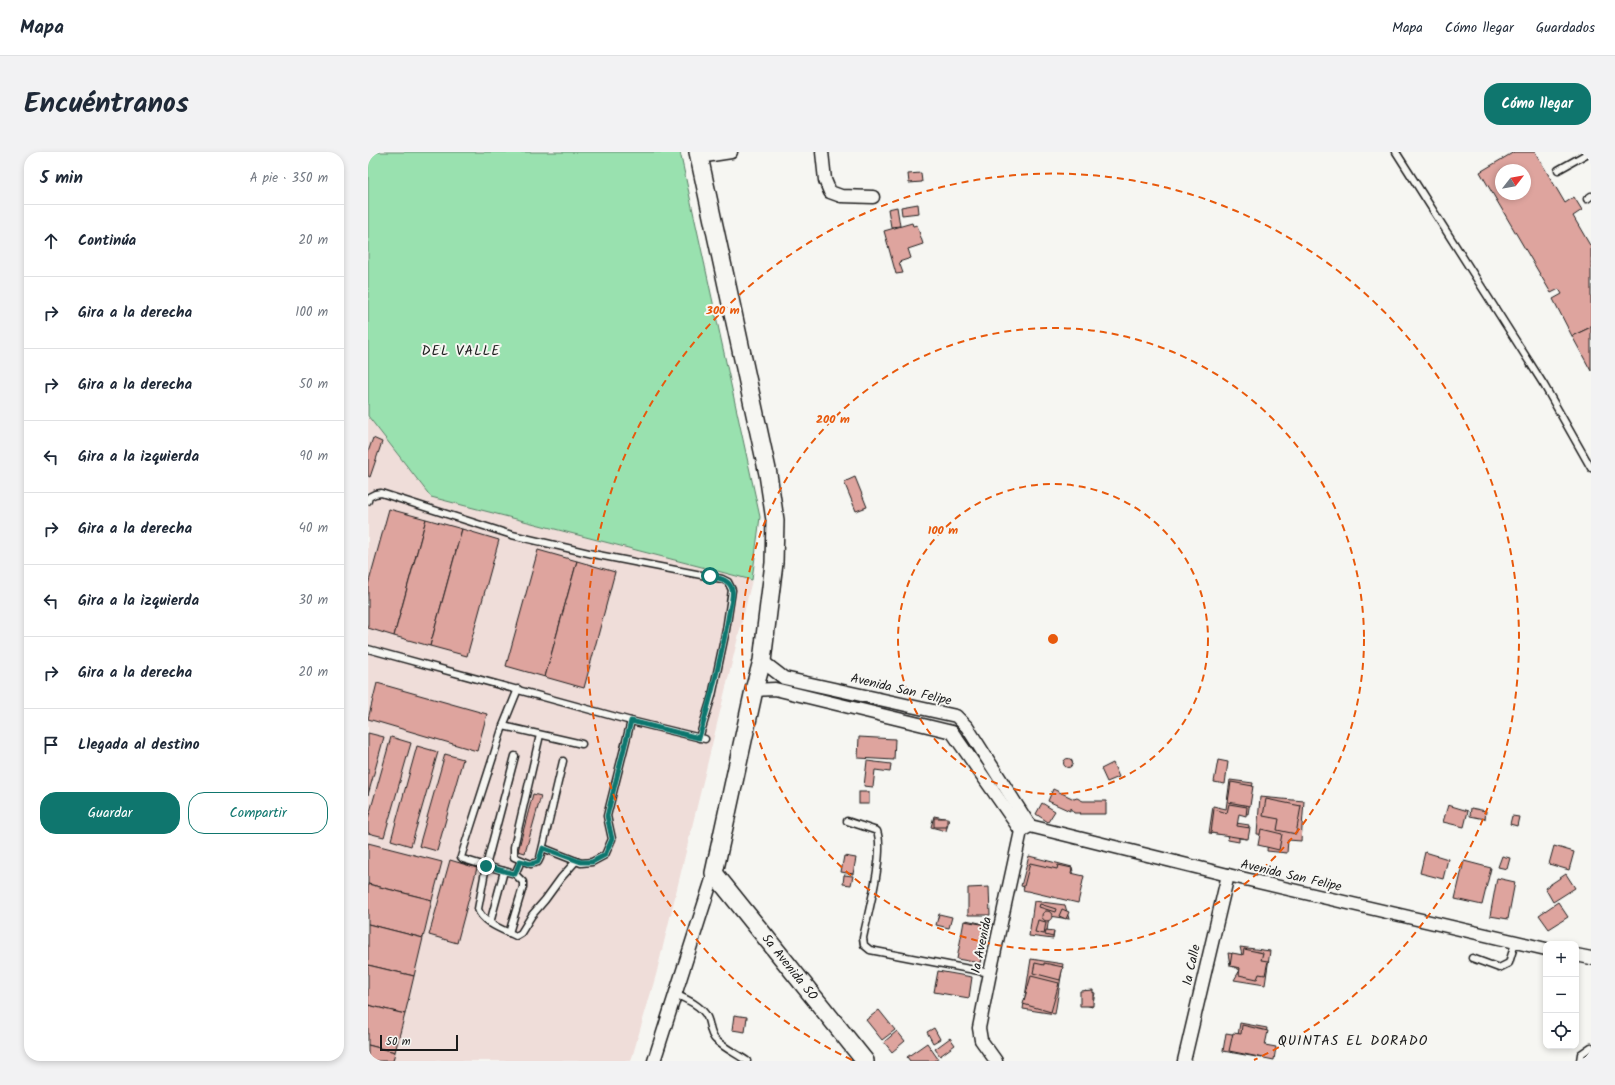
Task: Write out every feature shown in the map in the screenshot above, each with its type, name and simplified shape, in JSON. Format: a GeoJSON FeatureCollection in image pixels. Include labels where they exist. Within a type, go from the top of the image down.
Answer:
{"type":"FeatureCollection","features":[{"type":"Feature","properties":{"kind":"street"},"geometry":{"type":"LineString","coordinates":[[654,1061],[714,873],[754,690],[762,661],[774,563],[775,520],[768,474],[698,155],[731,152]]}},
{"type":"Feature","properties":{"kind":"street"},"geometry":{"type":"LineString","coordinates":[[822,152],[825,180],[830,192],[841,196],[873,197]]}},
{"type":"Feature","properties":{"kind":"street","name":"Avenida San Felipe"},"geometry":{"type":"LineString","coordinates":[[762,661],[784,678],[956,716],[967,727],[1026,828],[1543,948]]}},
{"type":"Feature","properties":{"kind":"street"},"geometry":{"type":"LineString","coordinates":[[754,690],[775,689],[952,732],[1026,828]]}},
{"type":"Feature","properties":{"kind":"street","name":"1a Avenida"},"geometry":{"type":"LineString","coordinates":[[996,1061],[981,1040],[979,1028],[990,973],[1026,828]]}},
{"type":"Feature","properties":{"kind":"street","name":"5a Avenida SO"},"geometry":{"type":"LineString","coordinates":[[714,873],[866,1061]]}},
{"type":"Feature","properties":{"kind":"street","name":"1a Calle"},"geometry":{"type":"LineString","coordinates":[[1184,1061],[1228,875]]}},
{"type":"Feature","properties":{"kind":"street"},"geometry":{"type":"LineString","coordinates":[[1579,956],[1591,958]]}},
{"type":"Feature","properties":{"kind":"lane"},"geometry":{"type":"LineString","coordinates":[[1396,152],[1544,385],[1591,468]]}},
{"type":"Feature","properties":{"kind":"lane"},"geometry":{"type":"LineString","coordinates":[[1558,170],[1590,152]]}},
{"type":"Feature","properties":{"kind":"lane"},"geometry":{"type":"LineString","coordinates":[[368,501],[369,497],[381,493],[512,536],[593,554],[722,579],[728,582],[732,590],[726,630],[702,739],[368,650]]}},
{"type":"Feature","properties":{"kind":"lane"},"geometry":{"type":"LineString","coordinates":[[509,933],[523,887],[523,882],[515,874],[461,857],[504,726],[518,689]]}},
{"type":"Feature","properties":{"kind":"lane"},"geometry":{"type":"LineString","coordinates":[[543,848],[581,862],[592,862],[605,855],[612,839],[607,816],[631,721]]}},
{"type":"Feature","properties":{"kind":"lane"},"geometry":{"type":"LineString","coordinates":[[504,726],[582,744]]}},
{"type":"Feature","properties":{"kind":"lane"},"geometry":{"type":"LineString","coordinates":[[540,735],[514,847],[514,857],[520,861],[531,864],[538,862],[543,848],[563,761]]}},
{"type":"Feature","properties":{"kind":"lane"},"geometry":{"type":"LineString","coordinates":[[515,756],[486,866],[478,909],[480,914],[490,923],[509,933],[516,936],[522,933],[532,915],[546,900],[561,878],[576,861]]}},
{"type":"Feature","properties":{"kind":"lane"},"geometry":{"type":"LineString","coordinates":[[847,821],[877,831],[880,839],[880,855],[863,938],[864,945],[870,950],[990,973]]}},
{"type":"Feature","properties":{"kind":"lane"},"geometry":{"type":"LineString","coordinates":[[515,874],[520,861]]}},
{"type":"Feature","properties":{"kind":"lane"},"geometry":{"type":"LineString","coordinates":[[490,923],[504,871]]}},
{"type":"Feature","properties":{"kind":"lane"},"geometry":{"type":"LineString","coordinates":[[1472,958],[1499,968],[1509,963],[1515,943]]}},
{"type":"Feature","properties":{"kind":"lane"},"geometry":{"type":"LineString","coordinates":[[675,994],[704,1011],[708,1018],[711,1034],[716,1041],[747,1061]]}},
{"type":"Feature","properties":{"kind":"lane"},"geometry":{"type":"LineString","coordinates":[[1580,1061],[1582,1054],[1591,1047]]}},
{"type":"Feature","properties":{"kind":"shaded area"},"geometry":{"type":"Polygon","coordinates":[[[368,416],[431,497],[752,580],[656,975],[631,1061],[368,1061],[368,416]]]}},
{"type":"Feature","properties":{"kind":"green space"},"geometry":{"type":"Polygon","coordinates":[[[368,152],[680,152],[760,517],[752,580],[431,497],[368,416],[368,152]]]}},
{"type":"Feature","properties":{"kind":"building"},"geometry":{"type":"Polygon","coordinates":[[[1514,152],[1535,152],[1565,203],[1574,197],[1582,210],[1573,216],[1591,247],[1591,327],[1572,336],[1553,299],[1562,294],[1559,289],[1551,293],[1496,200],[1531,200],[1531,164],[1495,164],[1495,198],[1480,172],[1514,152]]]}},
{"type":"Feature","properties":{"kind":"building"},"geometry":{"type":"Polygon","coordinates":[[[921,173],[922,182],[909,183],[908,174],[921,173]]]}},
{"type":"Feature","properties":{"kind":"building"},"geometry":{"type":"Polygon","coordinates":[[[918,204],[919,213],[902,215],[901,207],[918,204]]]}},
{"type":"Feature","properties":{"kind":"building"},"geometry":{"type":"Polygon","coordinates":[[[897,207],[900,226],[891,227],[888,209],[897,207]]]}},
{"type":"Feature","properties":{"kind":"building"},"geometry":{"type":"Polygon","coordinates":[[[912,223],[913,226],[917,225],[923,244],[908,249],[911,258],[899,262],[903,273],[896,274],[884,231],[912,223]]]}},
{"type":"Feature","properties":{"kind":"building"},"geometry":{"type":"Polygon","coordinates":[[[1591,327],[1591,371],[1572,336],[1591,327]]]}},
{"type":"Feature","properties":{"kind":"building"},"geometry":{"type":"Polygon","coordinates":[[[373,438],[382,442],[370,477],[368,476],[368,452],[373,438]]]}},
{"type":"Feature","properties":{"kind":"building"},"geometry":{"type":"Polygon","coordinates":[[[855,477],[867,507],[856,511],[844,482],[855,477]]]}},
{"type":"Feature","properties":{"kind":"building"},"geometry":{"type":"Polygon","coordinates":[[[389,509],[426,519],[394,636],[368,628],[368,585],[389,509]]]}},
{"type":"Feature","properties":{"kind":"building"},"geometry":{"type":"Polygon","coordinates":[[[426,519],[462,529],[430,646],[394,636],[426,519]]]}},
{"type":"Feature","properties":{"kind":"building"},"geometry":{"type":"Polygon","coordinates":[[[462,529],[499,540],[467,656],[430,646],[462,529]]]}},
{"type":"Feature","properties":{"kind":"building"},"geometry":{"type":"Polygon","coordinates":[[[538,550],[577,561],[545,677],[506,666],[538,550]]]}},
{"type":"Feature","properties":{"kind":"building"},"geometry":{"type":"Polygon","coordinates":[[[577,561],[615,572],[584,688],[545,677],[577,561]]]}},
{"type":"Feature","properties":{"kind":"building"},"geometry":{"type":"Polygon","coordinates":[[[377,683],[487,714],[477,751],[368,719],[377,683]]]}},
{"type":"Feature","properties":{"kind":"building"},"geometry":{"type":"Polygon","coordinates":[[[368,733],[384,737],[368,795],[368,733]]]}},
{"type":"Feature","properties":{"kind":"building"},"geometry":{"type":"Polygon","coordinates":[[[391,737],[411,743],[384,837],[368,833],[368,819],[391,737]]]}},
{"type":"Feature","properties":{"kind":"building"},"geometry":{"type":"Polygon","coordinates":[[[859,737],[895,739],[894,760],[858,758],[859,737]]]}},
{"type":"Feature","properties":{"kind":"building"},"geometry":{"type":"Polygon","coordinates":[[[417,746],[438,752],[411,846],[391,840],[417,746]]]}},
{"type":"Feature","properties":{"kind":"building"},"geometry":{"type":"Polygon","coordinates":[[[445,754],[463,759],[437,851],[419,846],[445,754]]]}},
{"type":"Feature","properties":{"kind":"building"},"geometry":{"type":"Polygon","coordinates":[[[1068,758],[1073,763],[1068,768],[1063,763],[1068,758]]]}},
{"type":"Feature","properties":{"kind":"building"},"geometry":{"type":"Polygon","coordinates":[[[1218,760],[1228,762],[1225,784],[1214,782],[1218,760]]]}},
{"type":"Feature","properties":{"kind":"building"},"geometry":{"type":"Polygon","coordinates":[[[867,761],[891,764],[890,772],[875,770],[873,787],[864,786],[867,761]]]}},
{"type":"Feature","properties":{"kind":"building"},"geometry":{"type":"Polygon","coordinates":[[[1113,763],[1119,777],[1107,782],[1101,769],[1113,763]]]}},
{"type":"Feature","properties":{"kind":"building"},"geometry":{"type":"Polygon","coordinates":[[[1230,780],[1253,783],[1248,814],[1238,812],[1236,823],[1249,825],[1247,839],[1239,838],[1239,842],[1228,840],[1227,835],[1209,833],[1213,806],[1226,809],[1230,780]]]}},
{"type":"Feature","properties":{"kind":"building"},"geometry":{"type":"Polygon","coordinates":[[[1231,782],[1253,786],[1250,806],[1228,802],[1231,782]]]}},
{"type":"Feature","properties":{"kind":"building"},"geometry":{"type":"Polygon","coordinates":[[[1053,789],[1074,799],[1077,798],[1083,801],[1106,801],[1106,814],[1074,813],[1070,808],[1070,811],[1048,801],[1053,789]]]}},
{"type":"Feature","properties":{"kind":"building"},"geometry":{"type":"Polygon","coordinates":[[[859,792],[869,792],[869,804],[859,804],[859,792]]]}},
{"type":"Feature","properties":{"kind":"building"},"geometry":{"type":"Polygon","coordinates":[[[533,794],[541,796],[525,853],[518,851],[533,794]]]}},
{"type":"Feature","properties":{"kind":"building"},"geometry":{"type":"Polygon","coordinates":[[[1260,797],[1304,801],[1301,841],[1288,840],[1287,853],[1267,851],[1268,835],[1257,834],[1260,797]]]}},
{"type":"Feature","properties":{"kind":"building"},"geometry":{"type":"Polygon","coordinates":[[[1266,799],[1301,806],[1296,834],[1277,830],[1279,819],[1263,816],[1266,799]]]}},
{"type":"Feature","properties":{"kind":"building"},"geometry":{"type":"Polygon","coordinates":[[[1042,803],[1055,811],[1048,822],[1036,814],[1042,803]]]}},
{"type":"Feature","properties":{"kind":"building"},"geometry":{"type":"Polygon","coordinates":[[[1229,804],[1247,807],[1246,816],[1239,814],[1237,826],[1250,828],[1248,839],[1211,833],[1214,809],[1227,813],[1229,804]]]}},
{"type":"Feature","properties":{"kind":"building"},"geometry":{"type":"Polygon","coordinates":[[[1448,805],[1468,811],[1464,827],[1443,822],[1448,805]]]}},
{"type":"Feature","properties":{"kind":"building"},"geometry":{"type":"Polygon","coordinates":[[[1471,808],[1486,811],[1485,819],[1470,816],[1471,808]]]}},
{"type":"Feature","properties":{"kind":"building"},"geometry":{"type":"Polygon","coordinates":[[[934,816],[949,819],[946,831],[931,827],[934,816]]]}},
{"type":"Feature","properties":{"kind":"building"},"geometry":{"type":"Polygon","coordinates":[[[1512,816],[1519,817],[1517,826],[1510,824],[1512,816]]]}},
{"type":"Feature","properties":{"kind":"building"},"geometry":{"type":"Polygon","coordinates":[[[934,818],[947,818],[947,827],[934,827],[934,818]]]}},
{"type":"Feature","properties":{"kind":"building"},"geometry":{"type":"Polygon","coordinates":[[[1261,829],[1282,834],[1279,850],[1258,845],[1261,829]]]}},
{"type":"Feature","properties":{"kind":"building"},"geometry":{"type":"Polygon","coordinates":[[[368,843],[442,862],[432,900],[368,884],[368,843]]]}},
{"type":"Feature","properties":{"kind":"building"},"geometry":{"type":"Polygon","coordinates":[[[1554,846],[1574,852],[1569,870],[1549,864],[1554,846]]]}},
{"type":"Feature","properties":{"kind":"building"},"geometry":{"type":"Polygon","coordinates":[[[1425,852],[1448,859],[1443,879],[1420,873],[1425,852]]]}},
{"type":"Feature","properties":{"kind":"building"},"geometry":{"type":"Polygon","coordinates":[[[844,856],[856,858],[853,874],[841,872],[844,856]]]}},
{"type":"Feature","properties":{"kind":"building"},"geometry":{"type":"Polygon","coordinates":[[[1029,856],[1072,867],[1074,876],[1080,878],[1074,900],[1021,886],[1029,856]]]}},
{"type":"Feature","properties":{"kind":"building"},"geometry":{"type":"Polygon","coordinates":[[[1502,856],[1510,858],[1507,869],[1498,867],[1502,856]]]}},
{"type":"Feature","properties":{"kind":"building"},"geometry":{"type":"Polygon","coordinates":[[[450,860],[477,868],[457,943],[429,935],[450,860]]]}},
{"type":"Feature","properties":{"kind":"building"},"geometry":{"type":"Polygon","coordinates":[[[1464,861],[1491,868],[1482,905],[1455,899],[1464,861]]]}},
{"type":"Feature","properties":{"kind":"building"},"geometry":{"type":"Polygon","coordinates":[[[1030,863],[1057,869],[1058,865],[1072,868],[1071,873],[1084,876],[1078,903],[1023,890],[1030,863]]]}},
{"type":"Feature","properties":{"kind":"building"},"geometry":{"type":"Polygon","coordinates":[[[1566,874],[1575,888],[1553,902],[1545,888],[1566,874]]]}},
{"type":"Feature","properties":{"kind":"building"},"geometry":{"type":"Polygon","coordinates":[[[844,875],[853,876],[851,885],[843,884],[844,875]]]}},
{"type":"Feature","properties":{"kind":"building"},"geometry":{"type":"Polygon","coordinates":[[[1497,878],[1515,882],[1508,919],[1490,916],[1497,878]]]}},
{"type":"Feature","properties":{"kind":"building"},"geometry":{"type":"Polygon","coordinates":[[[368,884],[432,900],[423,938],[368,924],[368,884]]]}},
{"type":"Feature","properties":{"kind":"building"},"geometry":{"type":"Polygon","coordinates":[[[989,887],[990,915],[968,915],[968,888],[989,887]]]}},
{"type":"Feature","properties":{"kind":"building"},"geometry":{"type":"Polygon","coordinates":[[[1034,901],[1065,905],[1069,919],[1049,916],[1047,931],[1054,932],[1053,939],[1029,936],[1034,901]]]}},
{"type":"Feature","properties":{"kind":"building"},"geometry":{"type":"Polygon","coordinates":[[[1558,902],[1568,917],[1549,929],[1539,915],[1558,902]]]}},
{"type":"Feature","properties":{"kind":"building"},"geometry":{"type":"Polygon","coordinates":[[[1040,904],[1056,909],[1055,912],[1039,907],[1040,904]]]}},
{"type":"Feature","properties":{"kind":"building"},"geometry":{"type":"Polygon","coordinates":[[[1062,909],[1069,912],[1066,919],[1059,916],[1062,909]]]}},
{"type":"Feature","properties":{"kind":"building"},"geometry":{"type":"Polygon","coordinates":[[[1045,911],[1049,911],[1051,912],[1051,920],[1045,921],[1042,918],[1042,914],[1045,911]]]}},
{"type":"Feature","properties":{"kind":"building"},"geometry":{"type":"Polygon","coordinates":[[[939,914],[952,917],[949,928],[936,925],[939,914]]]}},
{"type":"Feature","properties":{"kind":"building"},"geometry":{"type":"Polygon","coordinates":[[[966,920],[989,925],[980,962],[963,958],[966,946],[963,945],[966,920]]]}},
{"type":"Feature","properties":{"kind":"building"},"geometry":{"type":"Polygon","coordinates":[[[1038,920],[1046,922],[1044,934],[1035,932],[1038,920]]]}},
{"type":"Feature","properties":{"kind":"building"},"geometry":{"type":"Polygon","coordinates":[[[964,921],[987,925],[980,963],[957,959],[964,921]]]}},
{"type":"Feature","properties":{"kind":"building"},"geometry":{"type":"Polygon","coordinates":[[[368,924],[423,938],[414,976],[368,965],[368,924]]]}},
{"type":"Feature","properties":{"kind":"building"},"geometry":{"type":"Polygon","coordinates":[[[1046,930],[1054,931],[1053,937],[1045,935],[1046,930]]]}},
{"type":"Feature","properties":{"kind":"building"},"geometry":{"type":"Polygon","coordinates":[[[1240,947],[1270,951],[1265,985],[1234,980],[1240,970],[1230,965],[1228,953],[1242,955],[1240,947]]]}},
{"type":"Feature","properties":{"kind":"building"},"geometry":{"type":"Polygon","coordinates":[[[1244,949],[1263,953],[1261,960],[1268,961],[1265,975],[1259,974],[1257,979],[1239,975],[1240,968],[1230,966],[1232,953],[1243,955],[1244,949]]]}},
{"type":"Feature","properties":{"kind":"building"},"geometry":{"type":"Polygon","coordinates":[[[1031,959],[1063,964],[1055,1014],[1023,1009],[1031,959]]]}},
{"type":"Feature","properties":{"kind":"building"},"geometry":{"type":"Polygon","coordinates":[[[1035,963],[1044,965],[1044,963],[1063,967],[1060,980],[1033,973],[1035,963]]]}},
{"type":"Feature","properties":{"kind":"building"},"geometry":{"type":"Polygon","coordinates":[[[368,965],[414,976],[405,1014],[368,1005],[368,965]]]}},
{"type":"Feature","properties":{"kind":"building"},"geometry":{"type":"Polygon","coordinates":[[[938,971],[972,977],[969,998],[934,992],[938,971]]]}},
{"type":"Feature","properties":{"kind":"building"},"geometry":{"type":"Polygon","coordinates":[[[1031,976],[1059,983],[1051,1012],[1023,1004],[1031,976]]]}},
{"type":"Feature","properties":{"kind":"building"},"geometry":{"type":"Polygon","coordinates":[[[1085,990],[1095,993],[1092,1007],[1082,1004],[1085,990]]]}},
{"type":"Feature","properties":{"kind":"building"},"geometry":{"type":"Polygon","coordinates":[[[1093,990],[1093,1006],[1080,1006],[1080,991],[1093,990]]]}},
{"type":"Feature","properties":{"kind":"building"},"geometry":{"type":"Polygon","coordinates":[[[368,1005],[405,1014],[395,1052],[368,1045],[368,1005]]]}},
{"type":"Feature","properties":{"kind":"building"},"geometry":{"type":"Polygon","coordinates":[[[879,1010],[895,1030],[882,1040],[866,1020],[879,1010]]]}},
{"type":"Feature","properties":{"kind":"building"},"geometry":{"type":"Polygon","coordinates":[[[734,1015],[747,1017],[745,1032],[732,1030],[734,1015]]]}},
{"type":"Feature","properties":{"kind":"building"},"geometry":{"type":"Polygon","coordinates":[[[1240,1023],[1267,1028],[1262,1058],[1223,1051],[1226,1033],[1238,1035],[1240,1023]]]}},
{"type":"Feature","properties":{"kind":"building"},"geometry":{"type":"Polygon","coordinates":[[[1242,1025],[1268,1031],[1265,1045],[1276,1047],[1274,1060],[1229,1051],[1233,1033],[1241,1034],[1242,1025]]]}},
{"type":"Feature","properties":{"kind":"building"},"geometry":{"type":"Polygon","coordinates":[[[934,1028],[940,1039],[933,1043],[927,1032],[934,1028]]]}},
{"type":"Feature","properties":{"kind":"building"},"geometry":{"type":"Polygon","coordinates":[[[897,1031],[905,1041],[892,1052],[884,1042],[897,1031]]]}},
{"type":"Feature","properties":{"kind":"building"},"geometry":{"type":"Polygon","coordinates":[[[950,1038],[955,1045],[940,1056],[935,1049],[950,1038]]]}},
{"type":"Feature","properties":{"kind":"building"},"geometry":{"type":"Polygon","coordinates":[[[927,1043],[938,1059],[934,1061],[910,1061],[907,1057],[927,1043]]]}},
{"type":"Feature","properties":{"kind":"building"},"geometry":{"type":"Polygon","coordinates":[[[368,1045],[395,1052],[393,1061],[368,1061],[368,1045]]]}},
{"type":"Feature","properties":{"kind":"district","name":"DEL VALLE"},"geometry":{"type":"Point","coordinates":[461,351]}},
{"type":"Feature","properties":{"kind":"district","name":"QUINTAS EL DORADO"},"geometry":{"type":"Point","coordinates":[1353,1041]}},
{"type":"Feature","properties":{"kind":"route"},"geometry":{"type":"LineString","coordinates":[[486,866],[515,874],[520,861],[531,864],[538,862],[543,848],[581,862],[592,862],[605,855],[612,839],[607,816],[631,721],[699,738],[712,696],[726,630],[732,590],[728,582],[710,576]]}}]}
